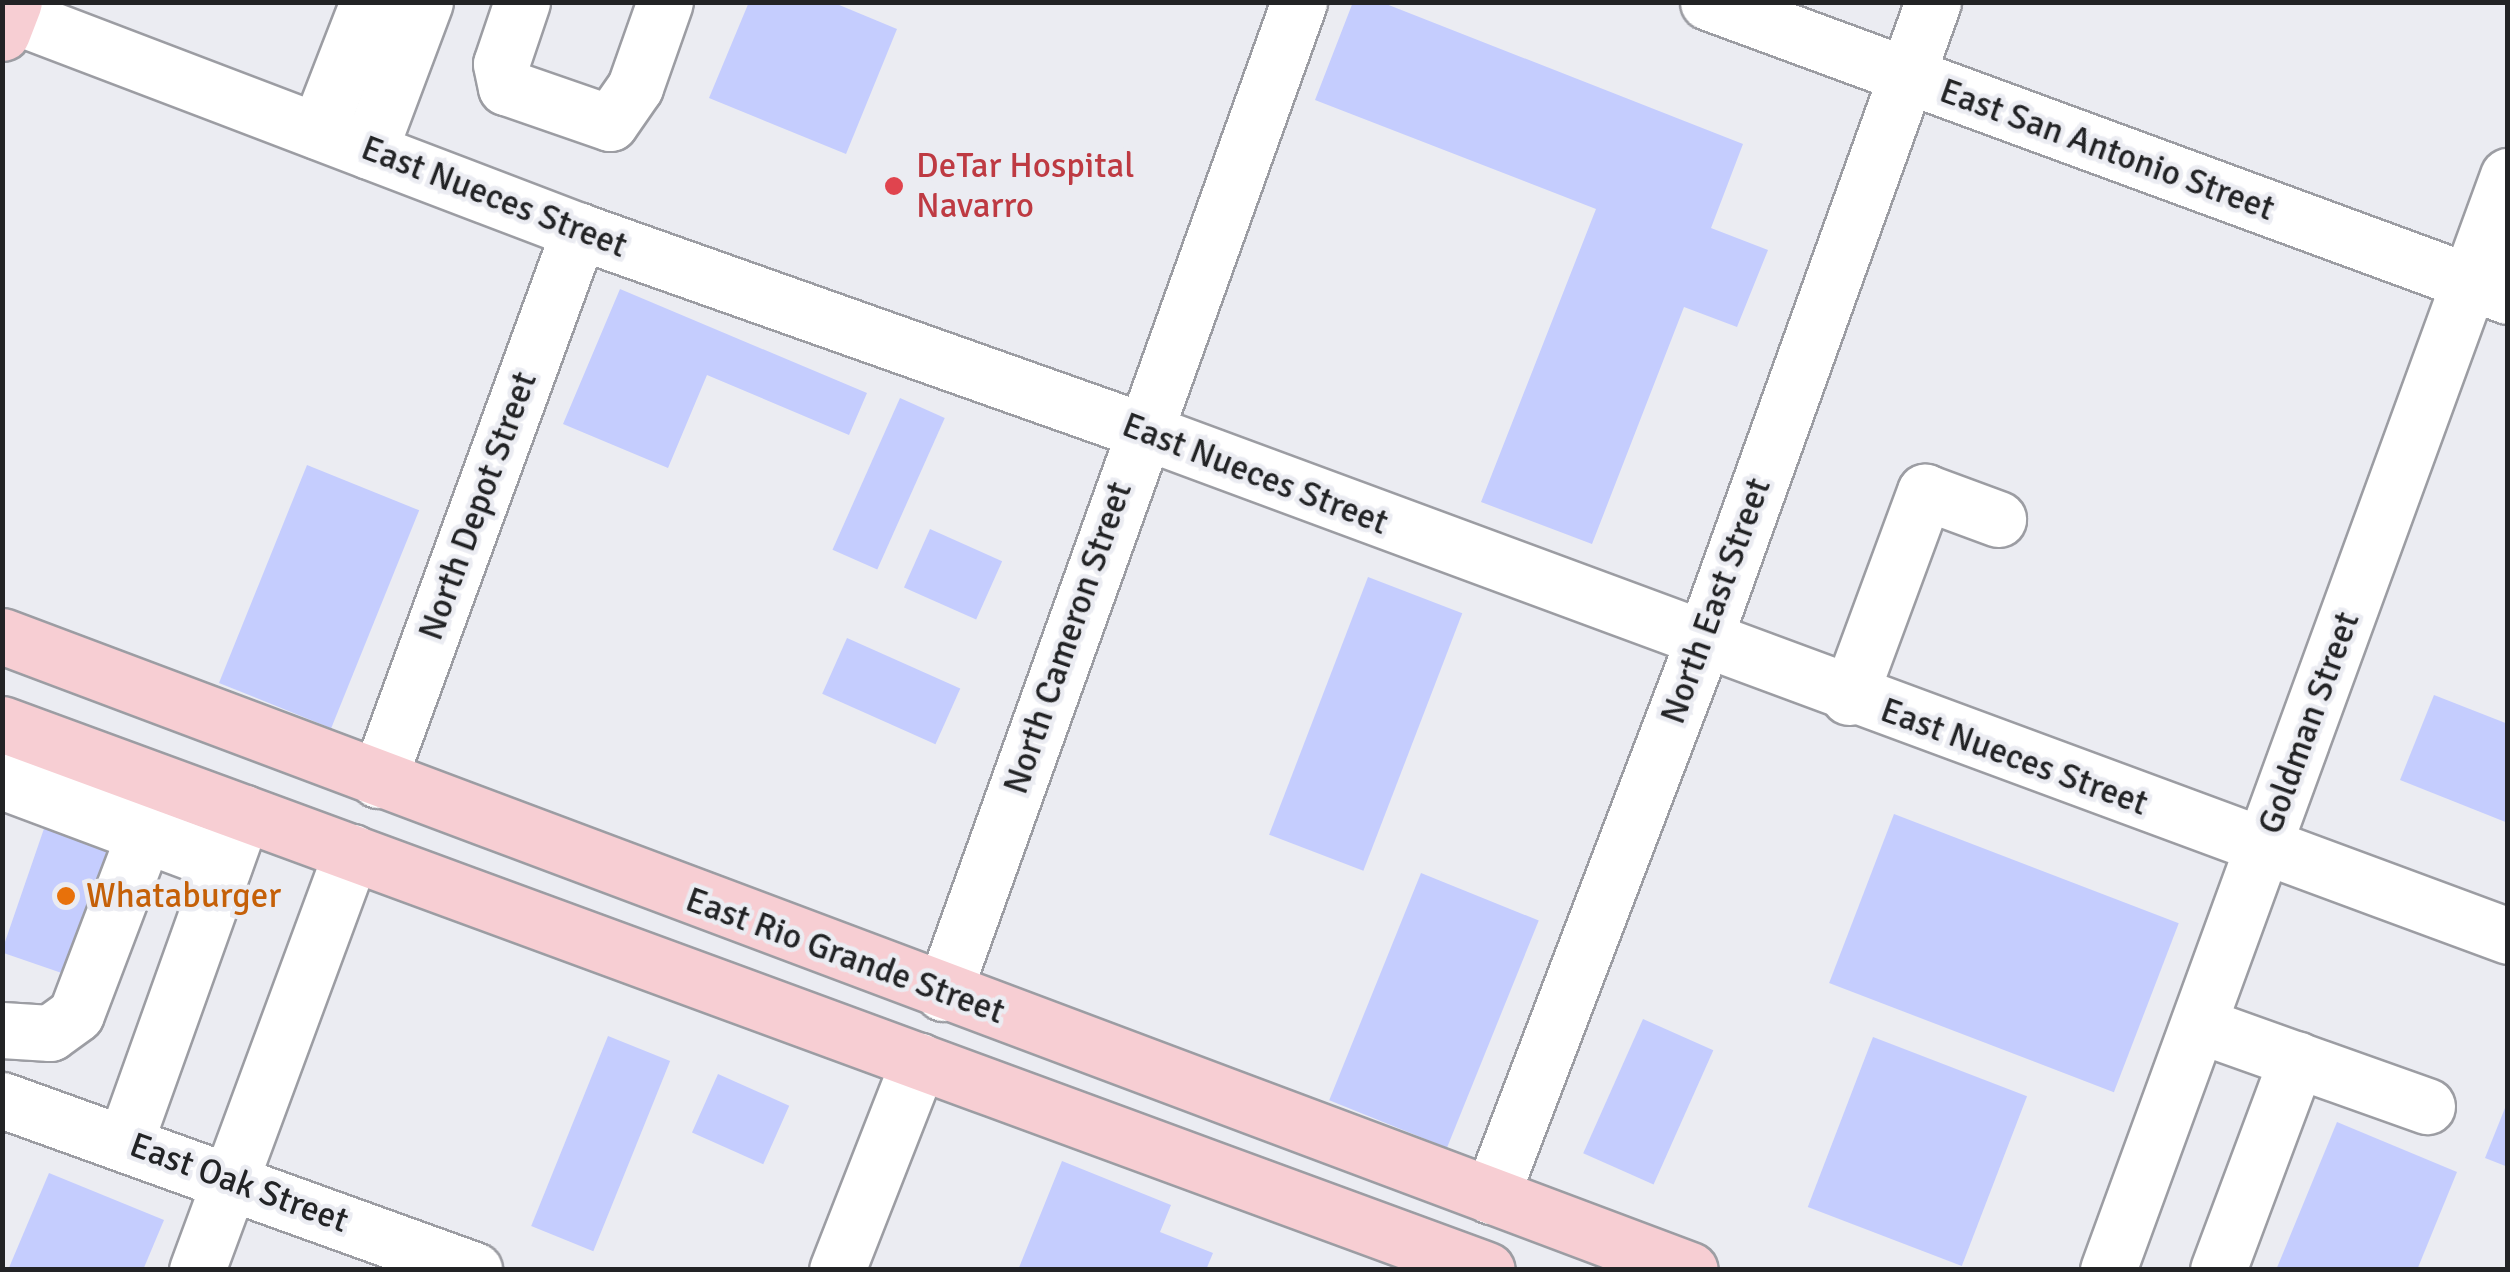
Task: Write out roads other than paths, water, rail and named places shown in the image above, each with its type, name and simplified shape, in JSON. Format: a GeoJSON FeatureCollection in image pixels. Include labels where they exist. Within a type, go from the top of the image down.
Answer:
{"type":"FeatureCollection","features":[{"type":"Feature","properties":{"kind":"main road","name":"East Rio Grande Street"},"geometry":{"type":"LineString","coordinates":[[2,636],[943,993],[1690,1270]]}},
{"type":"Feature","properties":{"kind":"main road","name":"East Rio Grande Street"},"geometry":{"type":"LineString","coordinates":[[7,740],[243,812],[1472,1267]]}},
{"type":"Feature","properties":{"kind":"street"},"geometry":{"type":"LineString","coordinates":[[318,132],[368,2]]}},
{"type":"Feature","properties":{"kind":"street"},"geometry":{"type":"LineString","coordinates":[[369,150],[425,2]]}},
{"type":"Feature","properties":{"kind":"street"},"geometry":{"type":"LineString","coordinates":[[522,2],[501,64],[506,87],[610,123],[635,87],[664,2]]}},
{"type":"Feature","properties":{"kind":"street","name":"North Cameron Street"},"geometry":{"type":"LineString","coordinates":[[943,993],[1140,430],[1299,2]]}},
{"type":"Feature","properties":{"kind":"street","name":"East San Antonio Street"},"geometry":{"type":"LineString","coordinates":[[1708,2],[2488,289]]}},
{"type":"Feature","properties":{"kind":"street","name":"North East Street"},"geometry":{"type":"LineString","coordinates":[[1491,1196],[1702,644],[1934,2]]}},
{"type":"Feature","properties":{"kind":"street","name":"East Nueces Street"},"geometry":{"type":"LineString","coordinates":[[7,15],[578,231],[1140,430],[1702,644],[2508,936]]}},
{"type":"Feature","properties":{"kind":"street","name":"Goldman Street"},"geometry":{"type":"LineString","coordinates":[[2108,1270],[2264,848],[2488,289],[2508,176]]}},
{"type":"Feature","properties":{"kind":"street","name":"North Depot Street"},"geometry":{"type":"LineString","coordinates":[[378,780],[578,231]]}},
{"type":"Feature","properties":{"kind":"street"},"geometry":{"type":"LineString","coordinates":[[1849,697],[1925,492],[1998,519]]}},
{"type":"Feature","properties":{"kind":"street"},"geometry":{"type":"LineString","coordinates":[[2,782],[224,864]]}},
{"type":"Feature","properties":{"kind":"street"},"geometry":{"type":"LineString","coordinates":[[125,1142],[243,812]]}},
{"type":"Feature","properties":{"kind":"street"},"geometry":{"type":"LineString","coordinates":[[2,1030],[50,1032],[76,1014],[144,836]]}},
{"type":"Feature","properties":{"kind":"street"},"geometry":{"type":"LineString","coordinates":[[197,1270],[352,852]]}},
{"type":"Feature","properties":{"kind":"street"},"geometry":{"type":"LineString","coordinates":[[2199,1024],[2427,1106]]}},
{"type":"Feature","properties":{"kind":"street"},"geometry":{"type":"LineString","coordinates":[[2218,1270],[2296,1060]]}},
{"type":"Feature","properties":{"kind":"street"},"geometry":{"type":"LineString","coordinates":[[837,1270],[920,1061]]}},
{"type":"Feature","properties":{"kind":"street","name":"East Oak Street"},"geometry":{"type":"LineString","coordinates":[[2,1100],[474,1270]]}},
{"type":"Feature","properties":{"kind":"place","name":"DeTar Hospital Navarro"},"geometry":{"type":"Point","coordinates":[894,186]}},
{"type":"Feature","properties":{"kind":"place","name":"Whataburger"},"geometry":{"type":"Point","coordinates":[66,896]}}]}
